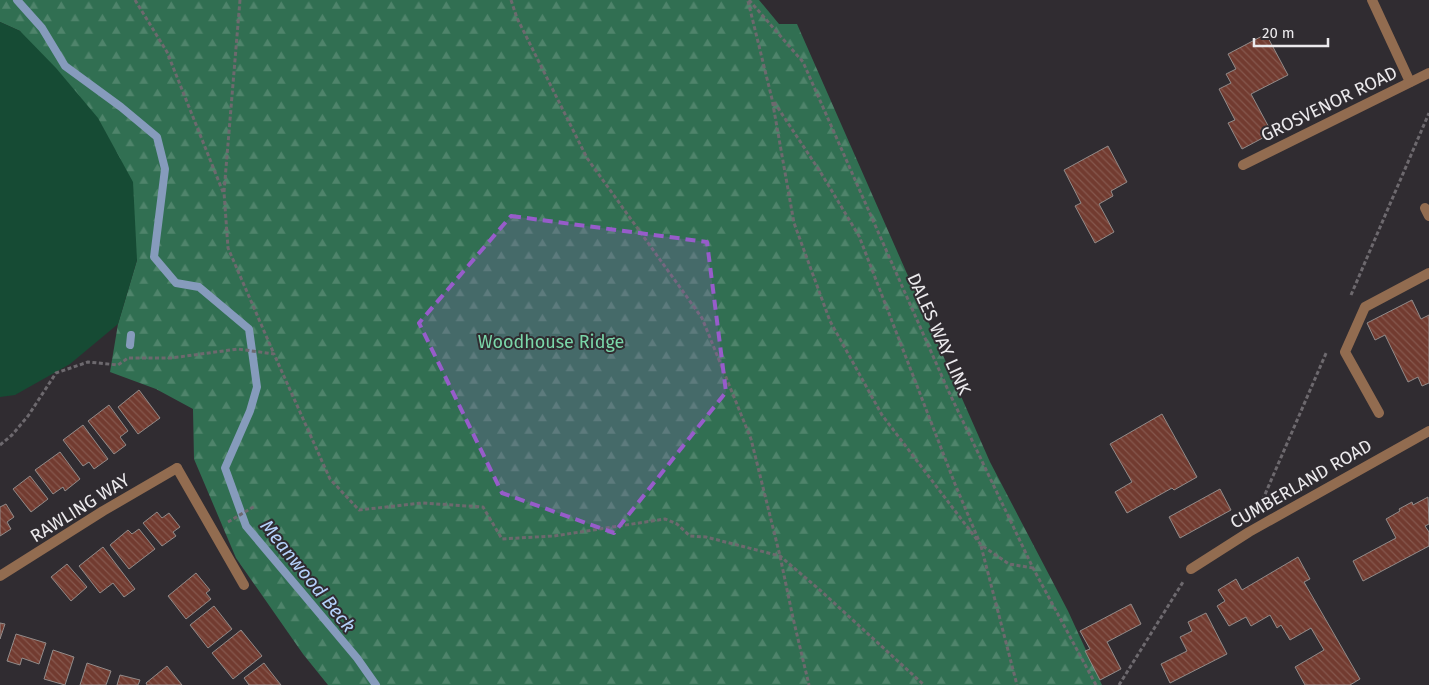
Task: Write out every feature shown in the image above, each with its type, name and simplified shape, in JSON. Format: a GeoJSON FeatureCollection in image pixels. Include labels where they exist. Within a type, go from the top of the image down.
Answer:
{"type":"FeatureCollection","features":[{"type":"Feature","properties":{"kind":"street"},"geometry":{"type":"LineString","coordinates":[[1372,0],[1410,82]]}},
{"type":"Feature","properties":{"kind":"street","name":"GROSVENOR ROAD"},"geometry":{"type":"LineString","coordinates":[[1243,165],[1429,73]]}},
{"type":"Feature","properties":{"kind":"street"},"geometry":{"type":"LineString","coordinates":[[1379,413],[1345,352],[1365,307],[1428,276]]}},
{"type":"Feature","properties":{"kind":"street","name":"CUMBERLAND ROAD"},"geometry":{"type":"LineString","coordinates":[[1191,569],[1249,532],[1429,430]]}},
{"type":"Feature","properties":{"kind":"street","name":"RAWLING WAY"},"geometry":{"type":"LineString","coordinates":[[0,576],[103,511],[177,468],[244,585]]}},
{"type":"Feature","properties":{"kind":"path"},"geometry":{"type":"LineString","coordinates":[[136,0],[167,52],[224,192]]}},
{"type":"Feature","properties":{"kind":"path"},"geometry":{"type":"LineString","coordinates":[[240,0],[224,192],[228,248],[330,479],[359,510],[422,502],[483,506],[502,538],[554,536],[665,519],[677,524],[690,536],[706,537],[780,556],[924,685]]}},
{"type":"Feature","properties":{"kind":"path"},"geometry":{"type":"LineString","coordinates":[[512,0],[516,18],[587,158],[702,318],[751,439],[809,685]]}},
{"type":"Feature","properties":{"kind":"path"},"geometry":{"type":"LineString","coordinates":[[748,0],[772,100],[794,224],[830,321],[882,415],[981,545],[1009,564],[1033,568]]}},
{"type":"Feature","properties":{"kind":"path","name":"DALES WAY LINK"},"geometry":{"type":"LineString","coordinates":[[748,0],[803,62],[948,390],[1033,568],[1096,685]]}},
{"type":"Feature","properties":{"kind":"path"},"geometry":{"type":"LineString","coordinates":[[772,100],[821,173],[859,236],[955,484],[981,545],[1017,685]]}},
{"type":"Feature","properties":{"kind":"path"},"geometry":{"type":"LineString","coordinates":[[0,445],[28,416],[56,373],[88,362],[118,364],[128,358],[170,358],[241,350],[274,354]]}},
{"type":"Feature","properties":{"kind":"path"},"geometry":{"type":"LineString","coordinates":[[228,522],[255,506]]}},
{"type":"Feature","properties":{"kind":"path"},"geometry":{"type":"LineString","coordinates":[[1118,685],[1191,569]]}},
{"type":"Feature","properties":{"kind":"highlighted area"},"geometry":{"type":"Polygon","coordinates":[[[511,216],[707,242],[726,392],[614,533],[502,493],[419,323],[511,216]]]}},
{"type":"Feature","properties":{"kind":"green space","name":"Woodhouse Ridge"},"geometry":{"type":"Polygon","coordinates":[[[0,0],[759,0],[779,24],[797,24],[990,462],[1068,611],[1102,685],[328,685],[303,654],[236,558],[194,459],[193,409],[156,389],[110,372],[118,324],[137,260],[20,31],[0,22],[0,0]]]}},
{"type":"Feature","properties":{"kind":"green space"},"geometry":{"type":"Polygon","coordinates":[[[0,22],[20,31],[56,68],[98,118],[133,182],[137,260],[118,324],[70,364],[15,395],[0,397],[0,22]]]}},
{"type":"Feature","properties":{"kind":"building"},"geometry":{"type":"Polygon","coordinates":[[[1266,34],[1288,75],[1251,94],[1272,133],[1242,149],[1228,123],[1235,120],[1219,89],[1231,83],[1226,74],[1236,69],[1228,54],[1266,34]]]}},
{"type":"Feature","properties":{"kind":"building"},"geometry":{"type":"Polygon","coordinates":[[[1108,146],[1127,182],[1111,191],[1113,196],[1099,204],[1114,232],[1095,243],[1075,206],[1081,203],[1064,170],[1108,146]]]}},
{"type":"Feature","properties":{"kind":"building"},"geometry":{"type":"Polygon","coordinates":[[[1412,300],[1421,319],[1429,315],[1429,383],[1422,386],[1418,377],[1408,382],[1385,335],[1375,340],[1367,323],[1412,300]]]}},
{"type":"Feature","properties":{"kind":"building"},"geometry":{"type":"Polygon","coordinates":[[[139,390],[160,418],[138,434],[118,407],[139,390]]]}},
{"type":"Feature","properties":{"kind":"building"},"geometry":{"type":"Polygon","coordinates":[[[109,405],[128,431],[120,437],[126,445],[114,454],[88,421],[109,405]]]}},
{"type":"Feature","properties":{"kind":"building"},"geometry":{"type":"Polygon","coordinates":[[[1162,414],[1197,477],[1174,490],[1172,488],[1127,513],[1115,492],[1132,482],[1110,444],[1162,414]]]}},
{"type":"Feature","properties":{"kind":"building"},"geometry":{"type":"Polygon","coordinates":[[[83,425],[108,459],[94,469],[89,462],[83,466],[63,440],[83,425]]]}},
{"type":"Feature","properties":{"kind":"building"},"geometry":{"type":"Polygon","coordinates":[[[60,452],[80,479],[65,491],[63,487],[53,494],[35,470],[60,452]]]}},
{"type":"Feature","properties":{"kind":"building"},"geometry":{"type":"Polygon","coordinates":[[[30,476],[48,499],[31,512],[13,489],[30,476]]]}},
{"type":"Feature","properties":{"kind":"building"},"geometry":{"type":"Polygon","coordinates":[[[1220,489],[1231,510],[1180,538],[1169,517],[1220,489]]]}},
{"type":"Feature","properties":{"kind":"building"},"geometry":{"type":"Polygon","coordinates":[[[1428,497],[1429,524],[1425,526],[1429,532],[1429,546],[1363,581],[1353,561],[1396,538],[1386,519],[1412,502],[1413,505],[1428,497]]]}},
{"type":"Feature","properties":{"kind":"building"},"geometry":{"type":"Polygon","coordinates":[[[6,504],[14,517],[7,522],[11,529],[0,536],[0,507],[6,504]]]}},
{"type":"Feature","properties":{"kind":"building"},"geometry":{"type":"Polygon","coordinates":[[[157,512],[162,518],[169,513],[180,527],[173,532],[176,536],[162,546],[143,523],[157,512]]]}},
{"type":"Feature","properties":{"kind":"building"},"geometry":{"type":"Polygon","coordinates":[[[139,529],[155,549],[129,569],[110,545],[128,530],[132,534],[139,529]]]}},
{"type":"Feature","properties":{"kind":"building"},"geometry":{"type":"Polygon","coordinates":[[[103,547],[135,589],[124,597],[113,583],[100,593],[79,566],[103,547]]]}},
{"type":"Feature","properties":{"kind":"building"},"geometry":{"type":"Polygon","coordinates":[[[1298,557],[1310,579],[1304,582],[1360,679],[1350,685],[1305,685],[1295,667],[1324,650],[1311,628],[1290,640],[1281,625],[1277,628],[1270,615],[1251,626],[1246,617],[1229,626],[1217,606],[1225,601],[1218,590],[1236,579],[1242,590],[1298,557]]]}},
{"type":"Feature","properties":{"kind":"building"},"geometry":{"type":"Polygon","coordinates":[[[67,564],[87,587],[71,601],[51,577],[67,564]]]}},
{"type":"Feature","properties":{"kind":"building"},"geometry":{"type":"Polygon","coordinates":[[[196,573],[210,590],[206,593],[211,599],[186,619],[168,596],[196,573]]]}},
{"type":"Feature","properties":{"kind":"building"},"geometry":{"type":"Polygon","coordinates":[[[1131,604],[1141,624],[1107,642],[1121,669],[1100,680],[1085,651],[1090,649],[1080,631],[1131,604]]]}},
{"type":"Feature","properties":{"kind":"building"},"geometry":{"type":"Polygon","coordinates":[[[214,606],[232,629],[208,648],[190,625],[214,606]]]}},
{"type":"Feature","properties":{"kind":"building"},"geometry":{"type":"Polygon","coordinates":[[[1206,613],[1227,654],[1170,683],[1161,664],[1187,651],[1180,637],[1192,631],[1188,622],[1206,613]]]}},
{"type":"Feature","properties":{"kind":"building"},"geometry":{"type":"Polygon","coordinates":[[[0,623],[5,624],[0,639],[0,623]]]}},
{"type":"Feature","properties":{"kind":"building"},"geometry":{"type":"Polygon","coordinates":[[[241,630],[262,656],[233,679],[212,653],[241,630]]]}},
{"type":"Feature","properties":{"kind":"building"},"geometry":{"type":"Polygon","coordinates":[[[16,634],[46,643],[39,664],[22,658],[20,665],[7,661],[16,634]]]}},
{"type":"Feature","properties":{"kind":"building"},"geometry":{"type":"Polygon","coordinates":[[[53,650],[74,657],[65,685],[44,679],[53,650]]]}},
{"type":"Feature","properties":{"kind":"building"},"geometry":{"type":"Polygon","coordinates":[[[87,663],[111,671],[106,685],[80,685],[87,663]]]}},
{"type":"Feature","properties":{"kind":"building"},"geometry":{"type":"Polygon","coordinates":[[[264,663],[281,685],[249,685],[244,678],[264,663]]]}},
{"type":"Feature","properties":{"kind":"building"},"geometry":{"type":"Polygon","coordinates":[[[167,666],[182,685],[147,685],[146,683],[167,666]]]}},
{"type":"Feature","properties":{"kind":"building"},"geometry":{"type":"Polygon","coordinates":[[[120,675],[140,680],[138,685],[117,685],[120,675]]]}},
{"type":"Feature","properties":{"kind":"waterway","name":"Meanwood Beck"},"geometry":{"type":"LineString","coordinates":[[17,0],[42,28],[65,66],[121,107],[157,137],[165,169],[154,257],[176,283],[199,287],[249,329],[257,387],[250,411],[225,468],[246,526],[357,658],[376,685]]}},
{"type":"Feature","properties":{"kind":"waterway"},"geometry":{"type":"LineString","coordinates":[[130,345],[131,335]]}}]}
